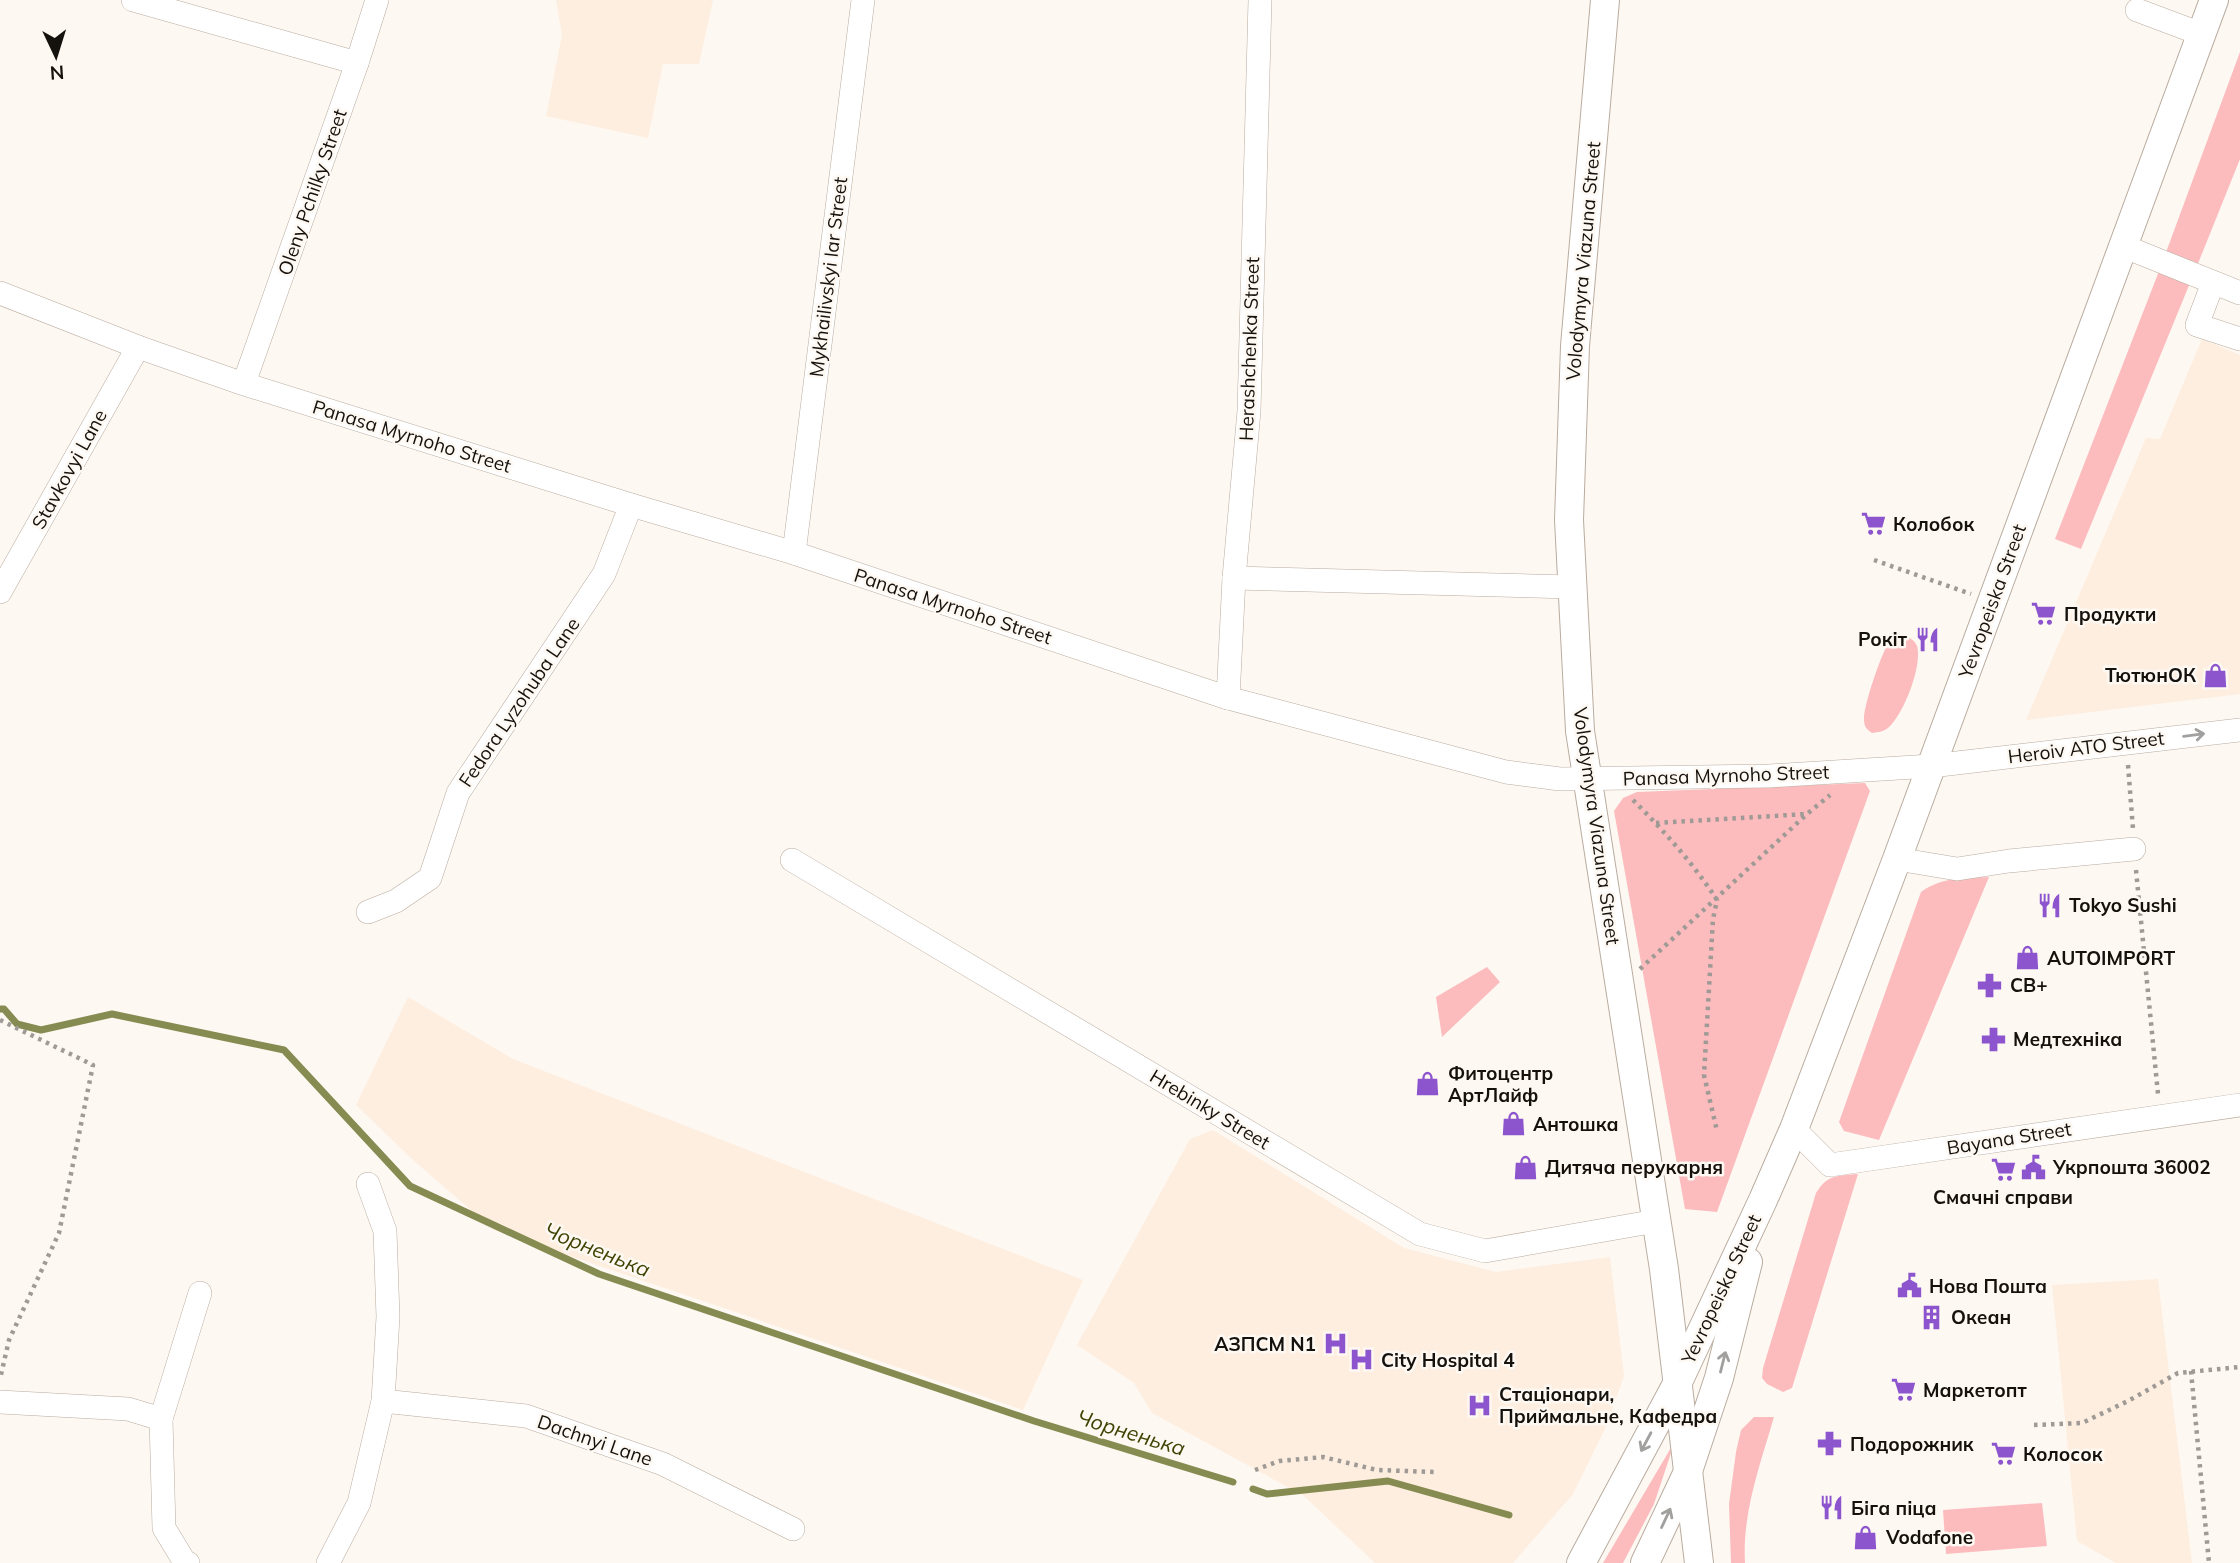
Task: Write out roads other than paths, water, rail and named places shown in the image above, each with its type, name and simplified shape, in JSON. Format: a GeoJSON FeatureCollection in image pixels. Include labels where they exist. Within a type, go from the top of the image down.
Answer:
{"type":"FeatureCollection","features":[{"type":"Feature","properties":{"kind":"main road","name":"Volodymyra Viazuna Street"},"geometry":{"type":"LineString","coordinates":[[1605,0],[1574,346],[1569,520],[1571,587],[1580,731],[1599,778],[1621,987],[1657,1221],[1699,1563]]}},
{"type":"Feature","properties":{"kind":"main road","name":"Yevropeiska Street"},"geometry":{"type":"LineString","coordinates":[[1581,1563],[1678,1382],[1794,1129],[1897,859],[2214,0]]}},
{"type":"Feature","properties":{"kind":"main road","name":"Yevropeiska Street"},"geometry":{"type":"LineString","coordinates":[[1645,1563],[1687,1474],[1719,1378],[1763,1200]]}},
{"type":"Feature","properties":{"kind":"street"},"geometry":{"type":"LineString","coordinates":[[133,0],[358,63]]}},
{"type":"Feature","properties":{"kind":"street","name":"Oleny Pchilky Street"},"geometry":{"type":"LineString","coordinates":[[244,383],[358,63],[377,0]]}},
{"type":"Feature","properties":{"kind":"street","name":"Mykhailivskyi Iar Street"},"geometry":{"type":"LineString","coordinates":[[794,553],[863,0]]}},
{"type":"Feature","properties":{"kind":"street","name":"Herashchenka Street"},"geometry":{"type":"LineString","coordinates":[[1228,698],[1234,578],[1249,411],[1260,0]]}},
{"type":"Feature","properties":{"kind":"street"},"geometry":{"type":"LineString","coordinates":[[2137,10],[2201,34]]}},
{"type":"Feature","properties":{"kind":"street"},"geometry":{"type":"LineString","coordinates":[[2123,246],[2240,293]]}},
{"type":"Feature","properties":{"kind":"street"},"geometry":{"type":"LineString","coordinates":[[2213,283],[2197,325],[2240,339]]}},
{"type":"Feature","properties":{"kind":"street","name":"Panasa Myrnoho Street"},"geometry":{"type":"LineString","coordinates":[[0,293],[244,383],[631,505],[794,553],[1228,698],[1506,772],[1560,779],[1769,776],[1931,766]]}},
{"type":"Feature","properties":{"kind":"street","name":"Stavkovyi Lane"},"geometry":{"type":"LineString","coordinates":[[0,592],[138,346]]}},
{"type":"Feature","properties":{"kind":"street","name":"Fedora Lyzohuba Lane"},"geometry":{"type":"LineString","coordinates":[[368,912],[396,901],[430,878],[458,793],[604,574],[631,505]]}},
{"type":"Feature","properties":{"kind":"street"},"geometry":{"type":"LineString","coordinates":[[1234,578],[1571,587]]}},
{"type":"Feature","properties":{"kind":"street","name":"Heroiv ATO Street"},"geometry":{"type":"LineString","coordinates":[[1931,766],[2240,730]]}},
{"type":"Feature","properties":{"kind":"street"},"geometry":{"type":"LineString","coordinates":[[1897,859],[1957,869],[2009,861],[2134,849]]}},
{"type":"Feature","properties":{"kind":"street","name":"Hrebinky Street"},"geometry":{"type":"LineString","coordinates":[[792,860],[1420,1234],[1485,1251],[1657,1221]]}},
{"type":"Feature","properties":{"kind":"street","name":"Bayana Street"},"geometry":{"type":"LineString","coordinates":[[1794,1129],[1830,1165],[2240,1104]]}},
{"type":"Feature","properties":{"kind":"street"},"geometry":{"type":"LineString","coordinates":[[328,1563],[359,1503],[383,1401],[388,1317],[385,1231],[368,1184]]}},
{"type":"Feature","properties":{"kind":"street"},"geometry":{"type":"LineString","coordinates":[[188,1563],[184,1561],[164,1528],[162,1419],[200,1293]]}},
{"type":"Feature","properties":{"kind":"street","name":"Dachnyi Lane"},"geometry":{"type":"LineString","coordinates":[[383,1401],[526,1416],[663,1464],[793,1529]]}},
{"type":"Feature","properties":{"kind":"street"},"geometry":{"type":"LineString","coordinates":[[0,1402],[128,1409],[162,1419]]}},
{"type":"Feature","properties":{"kind":"waterway","name":"Чорненька"},"geometry":{"type":"LineString","coordinates":[[0,1009],[4,1009],[17,1024],[41,1030],[112,1014],[284,1050],[410,1186],[599,1274],[1034,1421],[1233,1482]]}},
{"type":"Feature","properties":{"kind":"waterway","name":"Чорненька"},"geometry":{"type":"LineString","coordinates":[[1253,1489],[1267,1494],[1388,1481],[1509,1515]]}},
{"type":"Feature","properties":{"kind":"place","name":"Колобок"},"geometry":{"type":"Point","coordinates":[1873,524]}},
{"type":"Feature","properties":{"kind":"place","name":"Продукти"},"geometry":{"type":"Point","coordinates":[2044,614]}},
{"type":"Feature","properties":{"kind":"place","name":"Рокіт"},"geometry":{"type":"Point","coordinates":[1927,639]}},
{"type":"Feature","properties":{"kind":"place","name":"ТютюнОК"},"geometry":{"type":"Point","coordinates":[2216,675]}},
{"type":"Feature","properties":{"kind":"place","name":"Tokyo Sushi"},"geometry":{"type":"Point","coordinates":[2049,905]}},
{"type":"Feature","properties":{"kind":"place","name":"AUTOIMPORT"},"geometry":{"type":"Point","coordinates":[2027,958]}},
{"type":"Feature","properties":{"kind":"place","name":"СВ+"},"geometry":{"type":"Point","coordinates":[1990,985]}},
{"type":"Feature","properties":{"kind":"place","name":"Медтехніка"},"geometry":{"type":"Point","coordinates":[1993,1039]}},
{"type":"Feature","properties":{"kind":"place","name":"Фитоцентр АртЛайф"},"geometry":{"type":"Point","coordinates":[1428,1084]}},
{"type":"Feature","properties":{"kind":"place","name":"Антошка"},"geometry":{"type":"Point","coordinates":[1513,1124]}},
{"type":"Feature","properties":{"kind":"place","name":"Дитяча перукарня"},"geometry":{"type":"Point","coordinates":[1525,1167]}},
{"type":"Feature","properties":{"kind":"place","name":"Укрпошта 36002"},"geometry":{"type":"Point","coordinates":[2033,1167]}},
{"type":"Feature","properties":{"kind":"place","name":"Смачні справи"},"geometry":{"type":"Point","coordinates":[2003,1169]}},
{"type":"Feature","properties":{"kind":"place","name":"Нова Пошта"},"geometry":{"type":"Point","coordinates":[1909,1286]}},
{"type":"Feature","properties":{"kind":"place","name":"Океан"},"geometry":{"type":"Point","coordinates":[1931,1317]}},
{"type":"Feature","properties":{"kind":"place","name":"АЗПСМ N1"},"geometry":{"type":"Point","coordinates":[1336,1344]}},
{"type":"Feature","properties":{"kind":"place","name":"City Hospital 4"},"geometry":{"type":"Point","coordinates":[1361,1360]}},
{"type":"Feature","properties":{"kind":"place","name":"Маркетопт"},"geometry":{"type":"Point","coordinates":[1903,1390]}},
{"type":"Feature","properties":{"kind":"place","name":"Стаціонари, Приймальне, Кафедра"},"geometry":{"type":"Point","coordinates":[1479,1405]}},
{"type":"Feature","properties":{"kind":"place","name":"Подорожник"},"geometry":{"type":"Point","coordinates":[1830,1444]}},
{"type":"Feature","properties":{"kind":"place","name":"Колосок"},"geometry":{"type":"Point","coordinates":[2003,1454]}},
{"type":"Feature","properties":{"kind":"place","name":"Біга піца"},"geometry":{"type":"Point","coordinates":[1831,1508]}},
{"type":"Feature","properties":{"kind":"place","name":"Vodafone"},"geometry":{"type":"Point","coordinates":[1866,1537]}}]}
